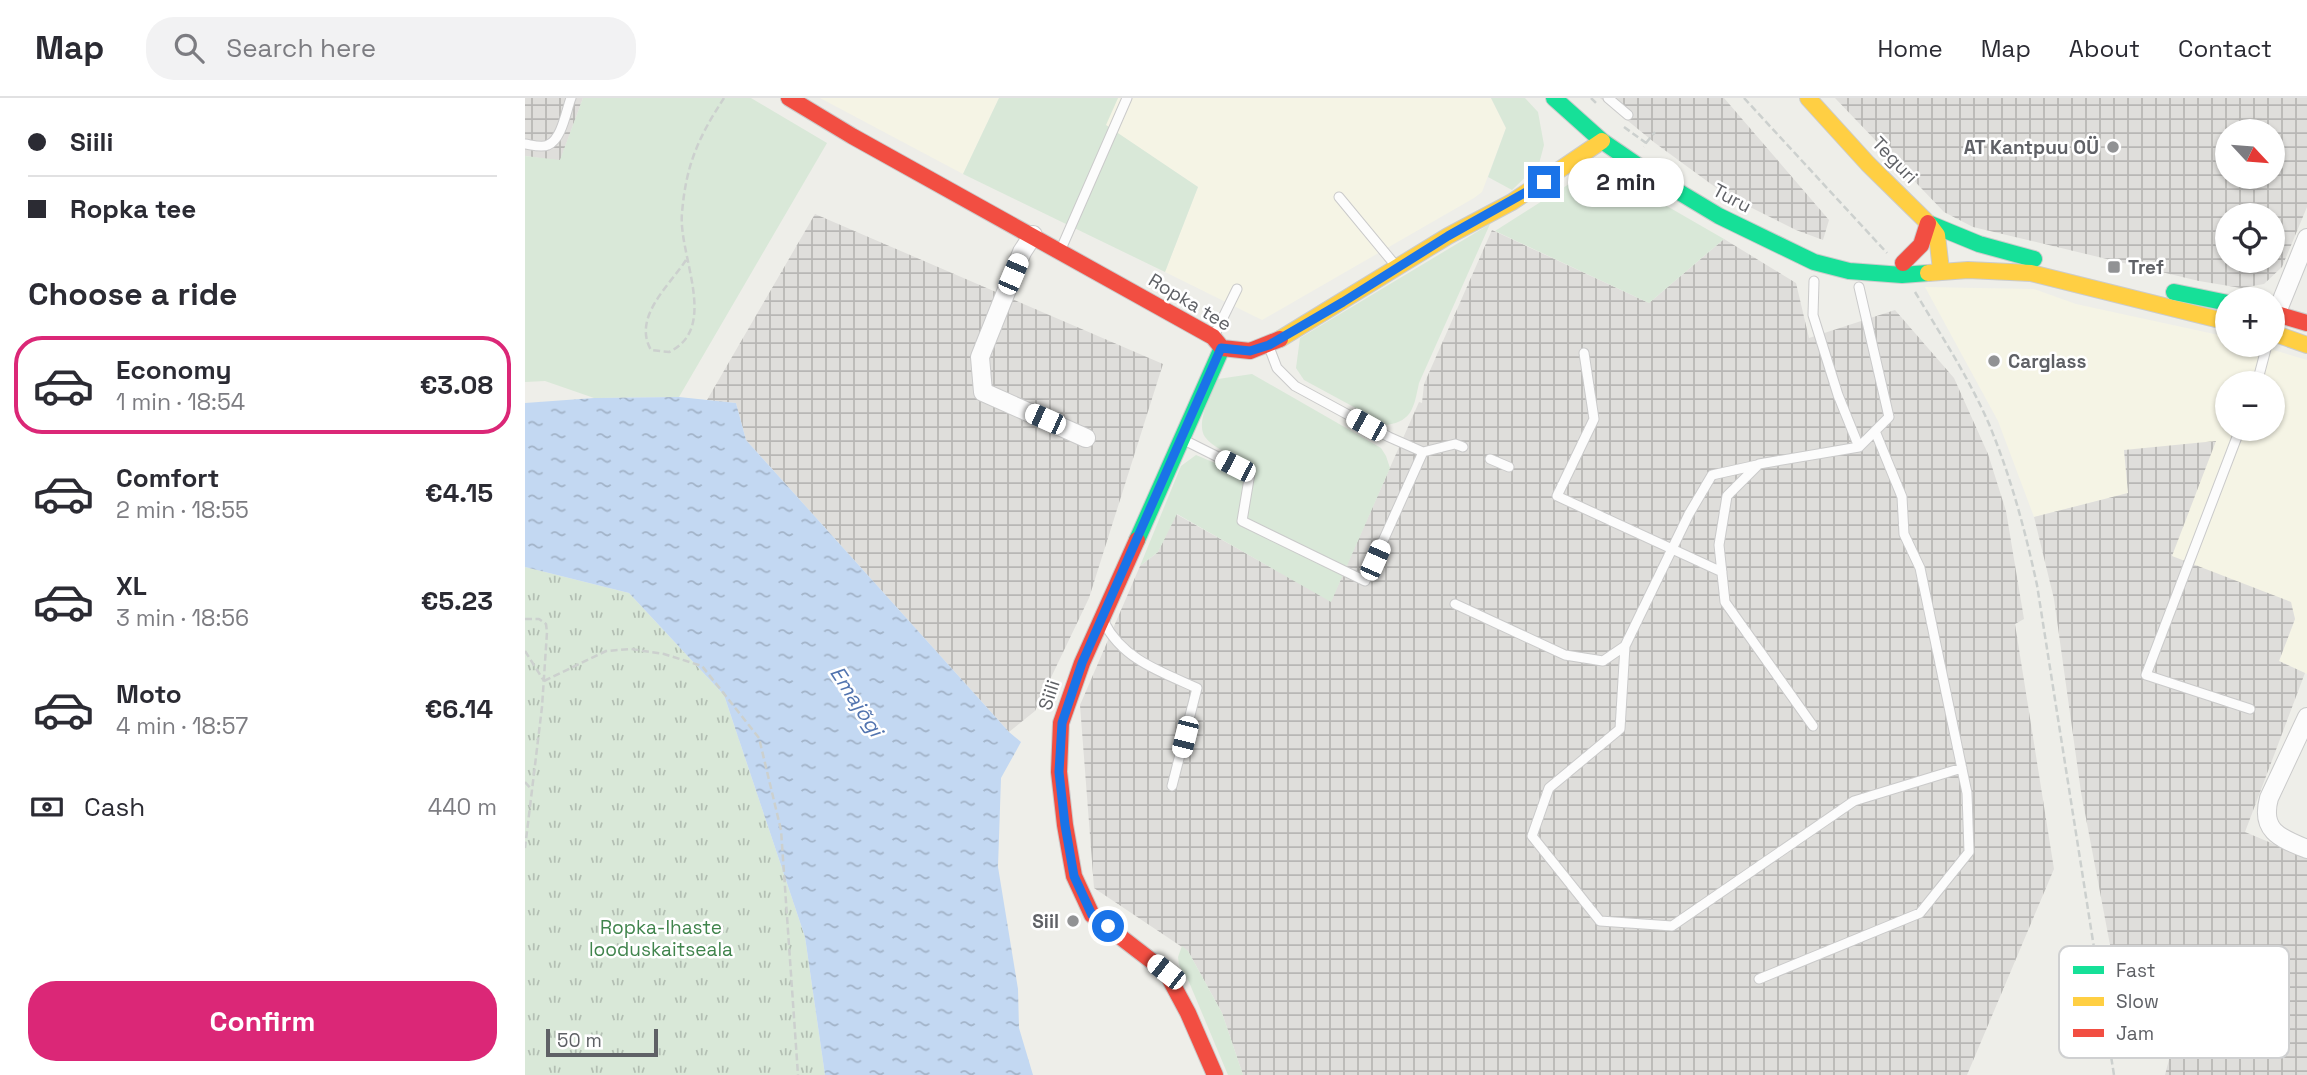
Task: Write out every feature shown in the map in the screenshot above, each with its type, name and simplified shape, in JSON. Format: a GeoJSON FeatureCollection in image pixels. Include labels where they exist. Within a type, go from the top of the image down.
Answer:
{"type":"FeatureCollection","features":[{"type":"Feature","properties":{"kind":"street","name":"Ropka tee"},"geometry":{"type":"LineString","coordinates":[[789,98],[852,136],[1061,250],[1217,342],[1250,351],[1269,345],[1448,236],[1512,202],[1602,141]]}},
{"type":"Feature","properties":{"kind":"street","name":"Turu"},"geometry":{"type":"LineString","coordinates":[[1555,98],[1602,141],[1659,180],[1719,216],[1814,262],[1849,271],[1875,271],[2034,259],[2215,300]]}},
{"type":"Feature","properties":{"kind":"street","name":"Teguri"},"geometry":{"type":"LineString","coordinates":[[1808,98],[1868,164],[1928,223],[1937,235],[1941,264]]}},
{"type":"Feature","properties":{"kind":"street"},"geometry":{"type":"LineString","coordinates":[[1901,267],[1921,246],[1928,223],[1979,244],[2034,259]]}},
{"type":"Feature","properties":{"kind":"street"},"geometry":{"type":"LineString","coordinates":[[1033,236],[1022,252],[980,357],[983,391],[1086,438]]}},
{"type":"Feature","properties":{"kind":"street"},"geometry":{"type":"LineString","coordinates":[[2285,290],[2307,238]]}},
{"type":"Feature","properties":{"kind":"street","name":"Turu"},"geometry":{"type":"LineString","coordinates":[[1941,264],[2031,274],[2215,319]]}},
{"type":"Feature","properties":{"kind":"street"},"geometry":{"type":"LineString","coordinates":[[2285,318],[2307,323]]}},
{"type":"Feature","properties":{"kind":"street"},"geometry":{"type":"LineString","coordinates":[[2285,337],[2307,345]]}},
{"type":"Feature","properties":{"kind":"street","name":"Siili"},"geometry":{"type":"LineString","coordinates":[[1215,1075],[1188,1013],[1166,972],[1092,915],[1074,876],[1059,772],[1062,723],[1082,663],[1180,438],[1217,342]]}},
{"type":"Feature","properties":{"kind":"street"},"geometry":{"type":"LineString","coordinates":[[2307,717],[2269,798],[2266,811],[2270,828],[2284,840],[2307,849]]}},
{"type":"Feature","properties":{"kind":"lane"},"geometry":{"type":"LineString","coordinates":[[525,144],[543,147],[551,144],[557,137],[571,98]]}},
{"type":"Feature","properties":{"kind":"lane"},"geometry":{"type":"LineString","coordinates":[[1061,250],[1127,98]]}},
{"type":"Feature","properties":{"kind":"lane"},"geometry":{"type":"LineString","coordinates":[[1608,98],[1628,115]]}},
{"type":"Feature","properties":{"kind":"lane"},"geometry":{"type":"LineString","coordinates":[[1339,197],[1397,268]]}},
{"type":"Feature","properties":{"kind":"lane"},"geometry":{"type":"LineString","coordinates":[[1814,281],[1813,315],[1837,395],[1859,447]]}},
{"type":"Feature","properties":{"kind":"lane"},"geometry":{"type":"LineString","coordinates":[[1859,288],[1889,417],[1859,447],[1759,464],[1713,475],[1672,549],[1625,646],[1620,729],[1549,788],[1532,836],[1600,921],[1672,926],[1854,801],[1962,768]]}},
{"type":"Feature","properties":{"kind":"lane"},"geometry":{"type":"LineString","coordinates":[[1217,342],[1237,289]]}},
{"type":"Feature","properties":{"kind":"lane"},"geometry":{"type":"LineString","coordinates":[[1269,345],[1277,368],[1295,386],[1389,438],[1423,452],[1455,444],[1463,447]]}},
{"type":"Feature","properties":{"kind":"lane"},"geometry":{"type":"LineString","coordinates":[[1584,353],[1594,419],[1557,496],[1722,572]]}},
{"type":"Feature","properties":{"kind":"lane"},"geometry":{"type":"LineString","coordinates":[[1759,979],[1920,913],[1969,852],[1967,793],[1920,568],[1904,534],[1902,497],[1875,431]]}},
{"type":"Feature","properties":{"kind":"lane"},"geometry":{"type":"LineString","coordinates":[[1180,438],[1250,473],[1242,522],[1365,581],[1423,452]]}},
{"type":"Feature","properties":{"kind":"lane"},"geometry":{"type":"LineString","coordinates":[[2235,441],[2146,675],[2250,709]]}},
{"type":"Feature","properties":{"kind":"lane"},"geometry":{"type":"LineString","coordinates":[[1489,459],[1509,467]]}},
{"type":"Feature","properties":{"kind":"lane"},"geometry":{"type":"LineString","coordinates":[[1759,464],[1727,496],[1719,545],[1725,602],[1813,726]]}},
{"type":"Feature","properties":{"kind":"lane"},"geometry":{"type":"LineString","coordinates":[[1455,604],[1565,655],[1603,661],[1625,646]]}},
{"type":"Feature","properties":{"kind":"lane"},"geometry":{"type":"LineString","coordinates":[[1102,617],[1112,637],[1131,656],[1197,688],[1172,786]]}},
{"type":"Feature","properties":{"kind":"path"},"geometry":{"type":"LineString","coordinates":[[686,260],[650,311],[647,343],[651,350],[669,352],[685,341],[691,332],[694,307],[691,271],[686,260],[681,214],[691,158],[702,132],[724,98]]}},
{"type":"Feature","properties":{"kind":"path"},"geometry":{"type":"LineString","coordinates":[[1744,98],[1901,267],[1988,422],[2020,510],[2037,585],[2094,946]]}},
{"type":"Feature","properties":{"kind":"path"},"geometry":{"type":"LineString","coordinates":[[1646,143],[1655,132]]}},
{"type":"Feature","properties":{"kind":"path"},"geometry":{"type":"LineString","coordinates":[[525,619],[539,619],[546,624],[544,681],[525,848]]}},
{"type":"Feature","properties":{"kind":"path"},"geometry":{"type":"LineString","coordinates":[[544,681],[605,651],[631,649],[664,654],[702,666],[759,737],[781,830],[798,1075]]}},
{"type":"Feature","properties":{"kind":"path"},"geometry":{"type":"LineString","coordinates":[[525,650],[544,681]]}},
{"type":"Feature","properties":{"kind":"path"},"geometry":{"type":"LineString","coordinates":[[525,782],[532,790]]}},
{"type":"Feature","properties":{"kind":"shaded area"},"geometry":{"type":"Polygon","coordinates":[[[525,98],[583,98],[560,161],[525,156],[525,98]]]}},
{"type":"Feature","properties":{"kind":"shaded area"},"geometry":{"type":"Polygon","coordinates":[[[820,98],[999,98],[963,174],[820,98]]]}},
{"type":"Feature","properties":{"kind":"shaded area"},"geometry":{"type":"Polygon","coordinates":[[[1118,98],[1491,98],[1506,128],[1482,192],[1262,320],[1165,272],[1198,187],[1105,125],[1118,98]]]}},
{"type":"Feature","properties":{"kind":"shaded area"},"geometry":{"type":"Polygon","coordinates":[[[1600,98],[1724,98],[1829,220],[1823,240],[1796,230],[1726,195],[1655,143],[1600,98]]]}},
{"type":"Feature","properties":{"kind":"shaded area"},"geometry":{"type":"Polygon","coordinates":[[[1835,98],[2307,98],[2307,207],[2285,260],[2285,203],[2215,203],[2215,273],[2276,273],[2264,284],[2235,287],[2199,281],[1973,227],[1944,212],[1835,98]]]}},
{"type":"Feature","properties":{"kind":"shaded area"},"geometry":{"type":"Polygon","coordinates":[[[815,214],[1163,364],[1089,598],[1035,711],[1009,732],[746,440],[736,403],[707,400],[815,214]]]}},
{"type":"Feature","properties":{"kind":"shaded area"},"geometry":{"type":"Polygon","coordinates":[[[1492,230],[1649,303],[1724,239],[1796,283],[1809,338],[1895,310],[1954,378],[1988,454],[2006,511],[2024,619],[2015,624],[2054,869],[1967,1075],[1243,1075],[1222,1013],[1188,951],[1094,888],[1080,705],[1140,566],[1158,552],[1176,514],[1331,601],[1419,402],[1422,403],[1424,384],[1492,230]]]}},
{"type":"Feature","properties":{"kind":"shaded area"},"geometry":{"type":"Polygon","coordinates":[[[1925,287],[2034,289],[2076,304],[2215,334],[2215,357],[2285,357],[2285,353],[2307,360],[2307,674],[2279,661],[2295,619],[2290,602],[2172,557],[2124,450],[2129,493],[2034,517],[1998,421],[1925,287]]]}},
{"type":"Feature","properties":{"kind":"shaded area"},"geometry":{"type":"Polygon","coordinates":[[[2216,441],[2172,556],[2291,602],[2295,619],[2279,661],[2305,673],[2245,832],[2307,858],[2307,1075],[2165,1075],[2169,1058],[2289,1058],[2289,946],[2110,946],[2081,792],[2054,599],[2034,517],[2128,493],[2124,450],[2216,441]]]}},
{"type":"Feature","properties":{"kind":"green space"},"geometry":{"type":"Polygon","coordinates":[[[583,98],[751,98],[827,143],[679,397],[594,398],[545,381],[525,382],[525,156],[560,160],[583,98]]]}},
{"type":"Feature","properties":{"kind":"green space"},"geometry":{"type":"Polygon","coordinates":[[[999,98],[1118,98],[1106,125],[1198,187],[1165,272],[963,174],[999,98]]]}},
{"type":"Feature","properties":{"kind":"green space"},"geometry":{"type":"Polygon","coordinates":[[[1491,98],[1525,98],[1538,112],[1544,145],[1539,164],[1512,190],[1488,177],[1506,128],[1491,98]]]}},
{"type":"Feature","properties":{"kind":"green space"},"geometry":{"type":"Polygon","coordinates":[[[1588,172],[1613,175],[1724,239],[1649,303],[1495,231],[1588,172]]]}},
{"type":"Feature","properties":{"kind":"green space"},"geometry":{"type":"Polygon","coordinates":[[[1490,224],[1407,416],[1387,425],[1304,380],[1296,368],[1300,338],[1490,224]]]}},
{"type":"Feature","properties":{"kind":"green space"},"geometry":{"type":"Polygon","coordinates":[[[1252,374],[1381,448],[1386,456],[1390,468],[1331,602],[1177,514],[1158,552],[1140,566],[1181,466],[1196,455],[1220,465],[1229,476],[1238,458],[1208,441],[1202,431],[1203,416],[1218,379],[1252,374]]]}},
{"type":"Feature","properties":{"kind":"green space","name":"Ropka-Ihaste looduskaitseala"},"geometry":{"type":"Polygon","coordinates":[[[525,567],[629,593],[724,695],[805,937],[825,1075],[525,1075],[525,567]]]}},
{"type":"Feature","properties":{"kind":"green space"},"geometry":{"type":"Polygon","coordinates":[[[1182,946],[1188,951],[1222,1013],[1243,1075],[1228,1075],[1189,982],[1179,965],[1178,957],[1182,946]]]}},
{"type":"Feature","properties":{"kind":"water","name":"Emajõgi"},"geometry":{"type":"Polygon","coordinates":[[[679,397],[736,403],[746,440],[1009,732],[1021,742],[1001,778],[998,867],[1018,989],[1019,1028],[1033,1075],[825,1075],[805,937],[724,695],[629,593],[525,567],[525,403],[594,398],[679,397]]]}},
{"type":"Feature","properties":{"kind":"traffic: fast"},"geometry":{"type":"LineString","coordinates":[[1554,98],[1602,141],[1659,180],[1719,216],[1814,262],[1849,271],[1902,275],[1928,273]]}},
{"type":"Feature","properties":{"kind":"traffic: fast"},"geometry":{"type":"LineString","coordinates":[[1928,223],[1979,244],[2034,259]]}},
{"type":"Feature","properties":{"kind":"traffic: fast"},"geometry":{"type":"LineString","coordinates":[[2174,292],[2215,300]]}},
{"type":"Feature","properties":{"kind":"traffic: fast"},"geometry":{"type":"LineString","coordinates":[[1137,540],[1222,348]]}},
{"type":"Feature","properties":{"kind":"traffic: slow"},"geometry":{"type":"LineString","coordinates":[[1808,98],[1868,164],[1928,223],[1937,235],[1941,270]]}},
{"type":"Feature","properties":{"kind":"traffic: slow"},"geometry":{"type":"LineString","coordinates":[[1280,339],[1448,236],[1512,202],[1602,141]]}},
{"type":"Feature","properties":{"kind":"traffic: slow"},"geometry":{"type":"LineString","coordinates":[[1928,273],[1968,270],[2031,273],[2215,319]]}},
{"type":"Feature","properties":{"kind":"traffic: slow"},"geometry":{"type":"LineString","coordinates":[[2285,337],[2307,345]]}},
{"type":"Feature","properties":{"kind":"traffic: jam"},"geometry":{"type":"LineString","coordinates":[[789,98],[852,136],[1213,337],[1222,348],[1250,351],[1280,339]]}},
{"type":"Feature","properties":{"kind":"traffic: jam"},"geometry":{"type":"LineString","coordinates":[[1903,263],[1921,245],[1928,223]]}},
{"type":"Feature","properties":{"kind":"traffic: jam"},"geometry":{"type":"LineString","coordinates":[[2285,317],[2307,323]]}},
{"type":"Feature","properties":{"kind":"traffic: jam"},"geometry":{"type":"LineString","coordinates":[[1137,540],[1082,663],[1061,723],[1059,772],[1065,825],[1074,876],[1092,915],[1166,972],[1188,1013],[1215,1075]]}},
{"type":"Feature","properties":{"kind":"place","name":"AT Kantpuu OÜ"},"geometry":{"type":"Point","coordinates":[2113,147]}},
{"type":"Feature","properties":{"kind":"place","name":"Tref"},"geometry":{"type":"Point","coordinates":[2114,267]}},
{"type":"Feature","properties":{"kind":"place","name":"Carglass"},"geometry":{"type":"Point","coordinates":[1994,361]}},
{"type":"Feature","properties":{"kind":"place","name":"Siil"},"geometry":{"type":"Point","coordinates":[1073,921]}},
{"type":"Feature","properties":{"kind":"route"},"geometry":{"type":"LineString","coordinates":[[1108,926],[1092,915],[1074,876],[1059,772],[1062,723],[1082,663],[1221,348],[1250,351],[1269,345],[1448,236],[1544,182]]}}]}
